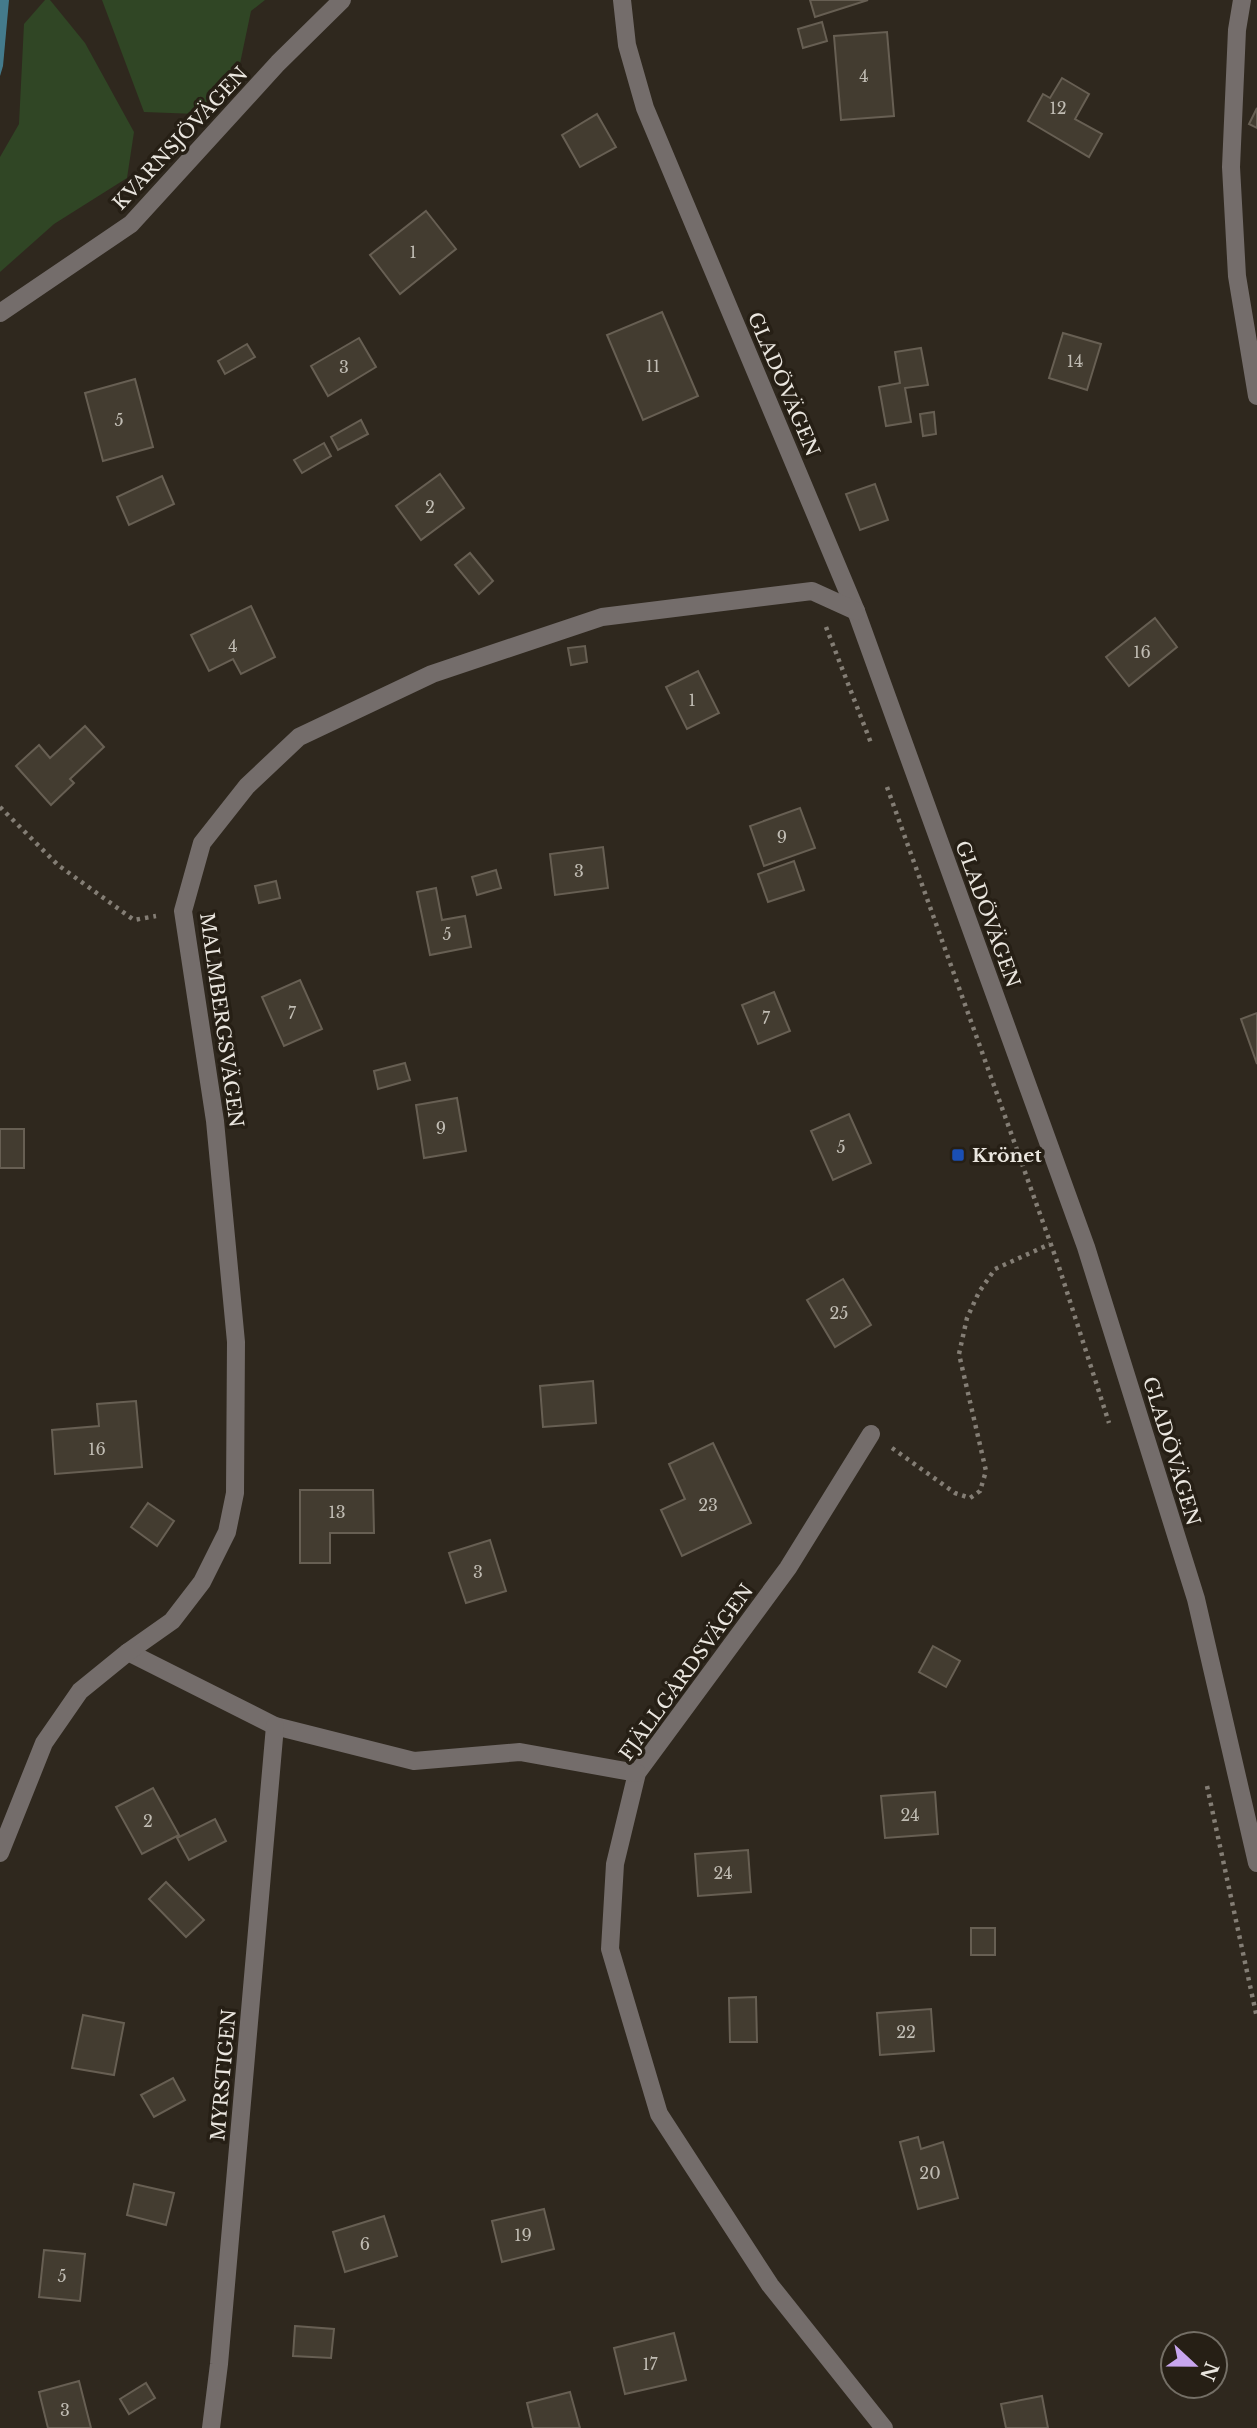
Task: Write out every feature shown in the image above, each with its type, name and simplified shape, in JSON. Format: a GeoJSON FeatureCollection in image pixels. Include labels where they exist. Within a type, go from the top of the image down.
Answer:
{"type":"FeatureCollection","features":[{"type":"Feature","properties":{"kind":"street","name":"KVARNSJÖVÄGEN"},"geometry":{"type":"LineString","coordinates":[[0,313],[131,224],[278,63],[342,0]]}},
{"type":"Feature","properties":{"kind":"street","name":"GLADÖVÄGEN"},"geometry":{"type":"LineString","coordinates":[[622,0],[627,45],[645,108],[856,611],[1090,1260],[1196,1599],[1257,1863]]}},
{"type":"Feature","properties":{"kind":"street"},"geometry":{"type":"LineString","coordinates":[[1242,0],[1237,30],[1231,167],[1237,276],[1257,396]]}},
{"type":"Feature","properties":{"kind":"street"},"geometry":{"type":"LineString","coordinates":[[812,591],[856,611]]}},
{"type":"Feature","properties":{"kind":"street","name":"MALMBERGSVÄGEN"},"geometry":{"type":"LineString","coordinates":[[0,1853],[44,1742],[80,1691],[172,1621],[202,1582],[227,1532],[235,1493],[235,1328],[215,1121],[183,911],[202,843],[247,786],[299,737],[432,674],[602,618],[812,591]]}},
{"type":"Feature","properties":{"kind":"street","name":"FJÄLLGÅRDSVÄGEN"},"geometry":{"type":"LineString","coordinates":[[871,1434],[788,1569],[637,1773],[615,1864],[610,1949],[659,2113],[770,2285],[884,2428]]}},
{"type":"Feature","properties":{"kind":"street"},"geometry":{"type":"LineString","coordinates":[[128,1652],[275,1726],[414,1761],[520,1752],[637,1773]]}},
{"type":"Feature","properties":{"kind":"street","name":"MYRSTIGEN"},"geometry":{"type":"LineString","coordinates":[[211,2428],[275,1726]]}},
{"type":"Feature","properties":{"kind":"path"},"geometry":{"type":"LineString","coordinates":[[812,591],[871,744]]}},
{"type":"Feature","properties":{"kind":"path"},"geometry":{"type":"LineString","coordinates":[[885,783],[1051,1244],[1112,1435]]}},
{"type":"Feature","properties":{"kind":"path"},"geometry":{"type":"LineString","coordinates":[[0,807],[58,865],[134,920],[183,911]]}},
{"type":"Feature","properties":{"kind":"path"},"geometry":{"type":"LineString","coordinates":[[871,1434],[955,1493],[970,1498],[980,1491],[986,1471],[959,1354],[967,1318],[979,1292],[995,1269],[1051,1244]]}},
{"type":"Feature","properties":{"kind":"path"},"geometry":{"type":"LineString","coordinates":[[1205,1777],[1257,2018]]}},
{"type":"Feature","properties":{"kind":"green space"},"geometry":{"type":"Polygon","coordinates":[[[45,0],[50,0],[85,43],[134,132],[127,178],[54,224],[0,272],[0,157],[19,124],[24,24],[45,0]]]}},
{"type":"Feature","properties":{"kind":"green space"},"geometry":{"type":"Polygon","coordinates":[[[102,0],[265,0],[251,11],[238,73],[197,114],[144,112],[102,0]]]}},
{"type":"Feature","properties":{"kind":"water"},"geometry":{"type":"Polygon","coordinates":[[[0,0],[9,0],[0,76],[0,0]]]}},
{"type":"Feature","properties":{"kind":"building"},"geometry":{"type":"Polygon","coordinates":[[[810,0],[868,0],[815,17],[810,0]]]}},
{"type":"Feature","properties":{"kind":"building"},"geometry":{"type":"Polygon","coordinates":[[[822,22],[827,41],[803,48],[798,29],[822,22]]]}},
{"type":"Feature","properties":{"kind":"building"},"geometry":{"type":"Polygon","coordinates":[[[887,32],[894,116],[841,120],[834,36],[887,32]]]}},
{"type":"Feature","properties":{"kind":"building"},"geometry":{"type":"Polygon","coordinates":[[[1062,78],[1089,94],[1075,119],[1102,134],[1089,157],[1028,121],[1043,94],[1050,98],[1062,78]]]}},
{"type":"Feature","properties":{"kind":"building"},"geometry":{"type":"Polygon","coordinates":[[[1257,108],[1257,128],[1249,124],[1257,108]]]}},
{"type":"Feature","properties":{"kind":"building"},"geometry":{"type":"Polygon","coordinates":[[[597,114],[616,147],[580,167],[562,135],[597,114]]]}},
{"type":"Feature","properties":{"kind":"building"},"geometry":{"type":"Polygon","coordinates":[[[426,211],[456,249],[400,294],[370,255],[426,211]]]}},
{"type":"Feature","properties":{"kind":"building"},"geometry":{"type":"Polygon","coordinates":[[[662,312],[698,396],[643,420],[607,335],[662,312]]]}},
{"type":"Feature","properties":{"kind":"building"},"geometry":{"type":"Polygon","coordinates":[[[1063,333],[1101,344],[1087,390],[1049,378],[1063,333]]]}},
{"type":"Feature","properties":{"kind":"building"},"geometry":{"type":"Polygon","coordinates":[[[359,338],[376,367],[328,396],[311,366],[359,338]]]}},
{"type":"Feature","properties":{"kind":"building"},"geometry":{"type":"Polygon","coordinates":[[[247,344],[255,357],[225,374],[218,361],[247,344]]]}},
{"type":"Feature","properties":{"kind":"building"},"geometry":{"type":"Polygon","coordinates":[[[921,348],[928,385],[905,388],[911,422],[886,426],[879,387],[900,383],[895,352],[921,348]]]}},
{"type":"Feature","properties":{"kind":"building"},"geometry":{"type":"Polygon","coordinates":[[[135,379],[153,447],[103,461],[85,393],[135,379]]]}},
{"type":"Feature","properties":{"kind":"building"},"geometry":{"type":"Polygon","coordinates":[[[934,412],[936,434],[923,436],[920,414],[934,412]]]}},
{"type":"Feature","properties":{"kind":"building"},"geometry":{"type":"Polygon","coordinates":[[[361,420],[368,434],[338,450],[331,437],[361,420]]]}},
{"type":"Feature","properties":{"kind":"building"},"geometry":{"type":"Polygon","coordinates":[[[324,443],[331,456],[302,473],[294,460],[324,443]]]}},
{"type":"Feature","properties":{"kind":"building"},"geometry":{"type":"Polygon","coordinates":[[[440,474],[464,508],[421,540],[396,506],[440,474]]]}},
{"type":"Feature","properties":{"kind":"building"},"geometry":{"type":"Polygon","coordinates":[[[162,476],[174,504],[129,525],[117,497],[162,476]]]}},
{"type":"Feature","properties":{"kind":"building"},"geometry":{"type":"Polygon","coordinates":[[[875,484],[888,520],[860,530],[846,494],[875,484]]]}},
{"type":"Feature","properties":{"kind":"building"},"geometry":{"type":"Polygon","coordinates":[[[470,553],[493,581],[479,594],[455,565],[470,553]]]}},
{"type":"Feature","properties":{"kind":"building"},"geometry":{"type":"Polygon","coordinates":[[[251,606],[275,657],[241,674],[233,659],[209,671],[191,635],[251,606]]]}},
{"type":"Feature","properties":{"kind":"building"},"geometry":{"type":"Polygon","coordinates":[[[1155,618],[1177,647],[1129,686],[1106,657],[1155,618]]]}},
{"type":"Feature","properties":{"kind":"building"},"geometry":{"type":"Polygon","coordinates":[[[585,646],[587,662],[571,665],[568,648],[585,646]]]}},
{"type":"Feature","properties":{"kind":"building"},"geometry":{"type":"Polygon","coordinates":[[[698,671],[719,713],[687,729],[666,687],[698,671]]]}},
{"type":"Feature","properties":{"kind":"building"},"geometry":{"type":"Polygon","coordinates":[[[85,726],[104,747],[70,779],[74,783],[51,805],[16,766],[39,745],[50,758],[85,726]]]}},
{"type":"Feature","properties":{"kind":"building"},"geometry":{"type":"Polygon","coordinates":[[[800,808],[815,848],[764,866],[750,826],[800,808]]]}},
{"type":"Feature","properties":{"kind":"building"},"geometry":{"type":"Polygon","coordinates":[[[603,847],[608,888],[555,895],[550,854],[603,847]]]}},
{"type":"Feature","properties":{"kind":"building"},"geometry":{"type":"Polygon","coordinates":[[[794,861],[804,890],[768,902],[758,874],[794,861]]]}},
{"type":"Feature","properties":{"kind":"building"},"geometry":{"type":"Polygon","coordinates":[[[496,870],[501,888],[477,895],[472,877],[496,870]]]}},
{"type":"Feature","properties":{"kind":"building"},"geometry":{"type":"Polygon","coordinates":[[[276,881],[280,898],[259,903],[255,886],[276,881]]]}},
{"type":"Feature","properties":{"kind":"building"},"geometry":{"type":"Polygon","coordinates":[[[436,888],[442,920],[465,916],[471,947],[430,955],[417,892],[436,888]]]}},
{"type":"Feature","properties":{"kind":"building"},"geometry":{"type":"Polygon","coordinates":[[[300,980],[322,1029],[284,1046],[262,997],[300,980]]]}},
{"type":"Feature","properties":{"kind":"building"},"geometry":{"type":"Polygon","coordinates":[[[774,992],[790,1031],[758,1044],[742,1005],[774,992]]]}},
{"type":"Feature","properties":{"kind":"building"},"geometry":{"type":"Polygon","coordinates":[[[1257,1013],[1257,1064],[1241,1019],[1257,1013]]]}},
{"type":"Feature","properties":{"kind":"building"},"geometry":{"type":"Polygon","coordinates":[[[405,1063],[410,1080],[378,1089],[374,1071],[405,1063]]]}},
{"type":"Feature","properties":{"kind":"building"},"geometry":{"type":"Polygon","coordinates":[[[457,1098],[466,1151],[424,1158],[416,1105],[457,1098]]]}},
{"type":"Feature","properties":{"kind":"building"},"geometry":{"type":"Polygon","coordinates":[[[849,1114],[871,1163],[833,1180],[811,1131],[849,1114]]]}},
{"type":"Feature","properties":{"kind":"building"},"geometry":{"type":"Polygon","coordinates":[[[0,1129],[24,1129],[24,1168],[0,1168],[0,1129]]]}},
{"type":"Feature","properties":{"kind":"building"},"geometry":{"type":"Polygon","coordinates":[[[843,1279],[871,1325],[835,1347],[807,1300],[843,1279]]]}},
{"type":"Feature","properties":{"kind":"building"},"geometry":{"type":"Polygon","coordinates":[[[593,1381],[596,1423],[543,1427],[540,1386],[593,1381]]]}},
{"type":"Feature","properties":{"kind":"building"},"geometry":{"type":"Polygon","coordinates":[[[136,1401],[142,1467],[55,1474],[52,1430],[99,1426],[97,1404],[136,1401]]]}},
{"type":"Feature","properties":{"kind":"building"},"geometry":{"type":"Polygon","coordinates":[[[713,1443],[751,1523],[682,1556],[661,1510],[685,1499],[669,1464],[713,1443]]]}},
{"type":"Feature","properties":{"kind":"building"},"geometry":{"type":"Polygon","coordinates":[[[300,1490],[373,1490],[374,1533],[330,1533],[330,1563],[300,1563],[300,1490]]]}},
{"type":"Feature","properties":{"kind":"building"},"geometry":{"type":"Polygon","coordinates":[[[148,1503],[174,1521],[157,1546],[131,1527],[148,1503]]]}},
{"type":"Feature","properties":{"kind":"building"},"geometry":{"type":"Polygon","coordinates":[[[490,1540],[506,1591],[466,1603],[449,1553],[490,1540]]]}},
{"type":"Feature","properties":{"kind":"building"},"geometry":{"type":"Polygon","coordinates":[[[933,1646],[960,1661],[946,1687],[919,1672],[933,1646]]]}},
{"type":"Feature","properties":{"kind":"building"},"geometry":{"type":"Polygon","coordinates":[[[153,1788],[179,1835],[142,1854],[116,1807],[153,1788]]]}},
{"type":"Feature","properties":{"kind":"building"},"geometry":{"type":"Polygon","coordinates":[[[935,1792],[938,1834],[885,1838],[881,1796],[935,1792]]]}},
{"type":"Feature","properties":{"kind":"building"},"geometry":{"type":"Polygon","coordinates":[[[215,1819],[226,1841],[189,1860],[177,1838],[215,1819]]]}},
{"type":"Feature","properties":{"kind":"building"},"geometry":{"type":"Polygon","coordinates":[[[748,1850],[751,1892],[698,1896],[695,1854],[748,1850]]]}},
{"type":"Feature","properties":{"kind":"building"},"geometry":{"type":"Polygon","coordinates":[[[166,1882],[204,1920],[186,1937],[149,1899],[166,1882]]]}},
{"type":"Feature","properties":{"kind":"building"},"geometry":{"type":"Polygon","coordinates":[[[971,1928],[995,1928],[995,1955],[971,1955],[971,1928]]]}},
{"type":"Feature","properties":{"kind":"building"},"geometry":{"type":"Polygon","coordinates":[[[756,1997],[757,2042],[730,2042],[729,1998],[756,1997]]]}},
{"type":"Feature","properties":{"kind":"building"},"geometry":{"type":"Polygon","coordinates":[[[931,2009],[934,2051],[880,2055],[877,2013],[931,2009]]]}},
{"type":"Feature","properties":{"kind":"building"},"geometry":{"type":"Polygon","coordinates":[[[83,2015],[124,2023],[114,2075],[72,2068],[83,2015]]]}},
{"type":"Feature","properties":{"kind":"building"},"geometry":{"type":"Polygon","coordinates":[[[173,2078],[185,2100],[154,2117],[141,2095],[173,2078]]]}},
{"type":"Feature","properties":{"kind":"building"},"geometry":{"type":"Polygon","coordinates":[[[918,2137],[921,2149],[943,2142],[958,2198],[918,2209],[900,2142],[918,2137]]]}},
{"type":"Feature","properties":{"kind":"building"},"geometry":{"type":"Polygon","coordinates":[[[134,2184],[174,2193],[166,2225],[127,2215],[134,2184]]]}},
{"type":"Feature","properties":{"kind":"building"},"geometry":{"type":"Polygon","coordinates":[[[544,2209],[554,2249],[502,2262],[492,2221],[544,2209]]]}},
{"type":"Feature","properties":{"kind":"building"},"geometry":{"type":"Polygon","coordinates":[[[384,2216],[397,2256],[345,2272],[333,2232],[384,2216]]]}},
{"type":"Feature","properties":{"kind":"building"},"geometry":{"type":"Polygon","coordinates":[[[44,2250],[85,2254],[80,2301],[39,2297],[44,2250]]]}},
{"type":"Feature","properties":{"kind":"building"},"geometry":{"type":"Polygon","coordinates":[[[295,2326],[334,2329],[331,2358],[293,2356],[295,2326]]]}},
{"type":"Feature","properties":{"kind":"building"},"geometry":{"type":"Polygon","coordinates":[[[674,2333],[686,2380],[625,2394],[614,2348],[674,2333]]]}},
{"type":"Feature","properties":{"kind":"building"},"geometry":{"type":"Polygon","coordinates":[[[79,2381],[91,2428],[48,2428],[39,2392],[79,2381]]]}},
{"type":"Feature","properties":{"kind":"building"},"geometry":{"type":"Polygon","coordinates":[[[146,2383],[155,2398],[129,2414],[120,2399],[146,2383]]]}},
{"type":"Feature","properties":{"kind":"building"},"geometry":{"type":"Polygon","coordinates":[[[570,2392],[580,2428],[533,2428],[527,2403],[570,2392]]]}},
{"type":"Feature","properties":{"kind":"building"},"geometry":{"type":"Polygon","coordinates":[[[1042,2396],[1048,2428],[1006,2428],[1001,2404],[1042,2396]]]}},
{"type":"Feature","properties":{"kind":"place","name":"Krönet"},"geometry":{"type":"Point","coordinates":[958,1155]}}]}
